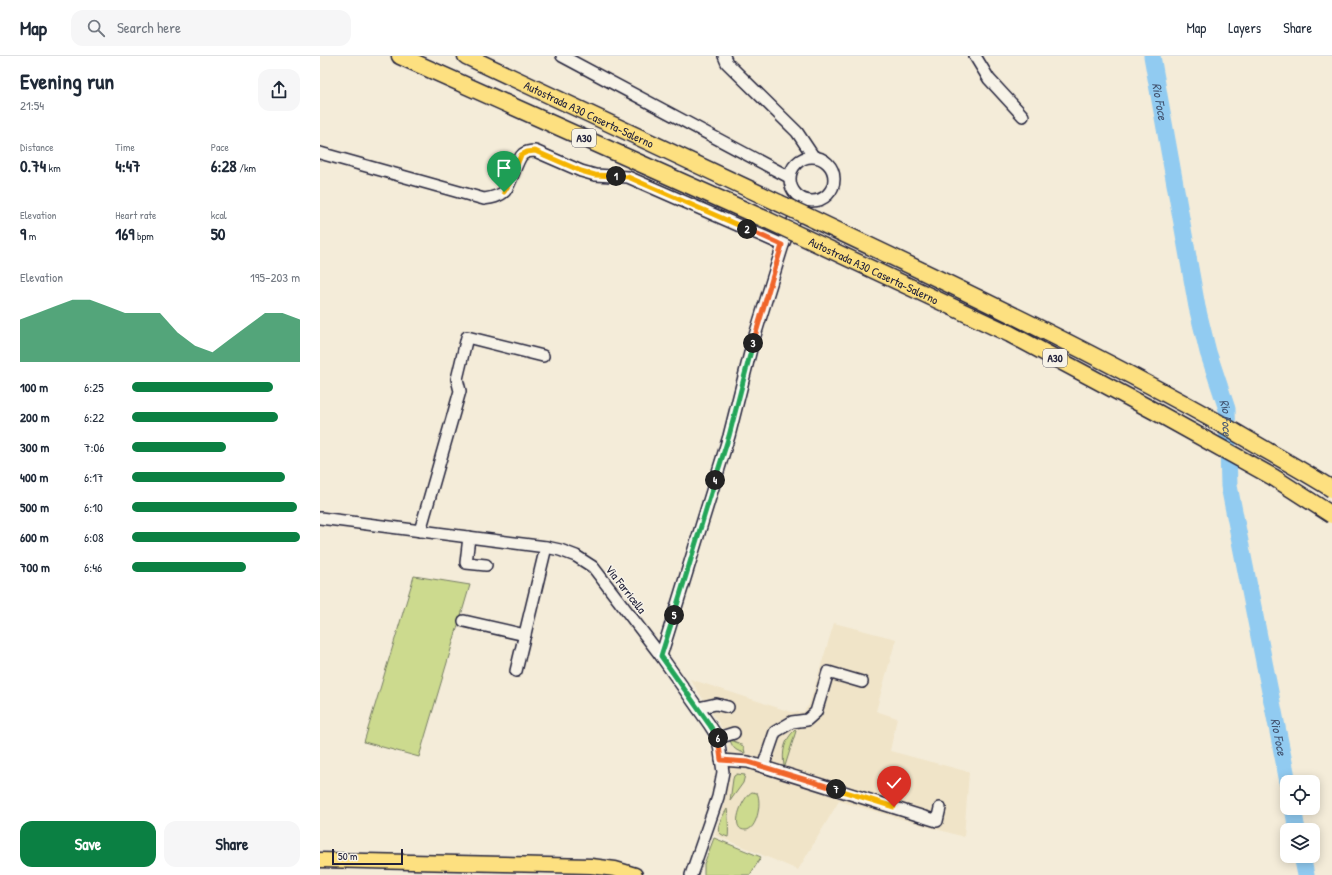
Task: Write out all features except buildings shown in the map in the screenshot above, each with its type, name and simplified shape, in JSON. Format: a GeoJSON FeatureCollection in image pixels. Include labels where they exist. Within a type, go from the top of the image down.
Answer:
{"type":"FeatureCollection","features":[{"type":"Feature","properties":{"kind":"highway","name":"Autostrada A30 Caserta-Salerno"},"geometry":{"type":"LineString","coordinates":[[400,56],[767,220],[1010,334],[1156,412],[1273,477],[1332,515]]}},
{"type":"Feature","properties":{"kind":"highway","name":"Autostrada A30 Caserta-Salerno"},"geometry":{"type":"LineString","coordinates":[[466,56],[979,298],[1157,389],[1332,489]]}},
{"type":"Feature","properties":{"kind":"main road"},"geometry":{"type":"LineString","coordinates":[[320,860],[591,866],[615,869],[635,875]]}},
{"type":"Feature","properties":{"kind":"street"},"geometry":{"type":"LineString","coordinates":[[562,56],[789,177]]}},
{"type":"Feature","properties":{"kind":"street"},"geometry":{"type":"LineString","coordinates":[[724,56],[727,63],[797,132],[813,156]]}},
{"type":"Feature","properties":{"kind":"street"},"geometry":{"type":"LineString","coordinates":[[975,56],[989,79],[1023,116]]}},
{"type":"Feature","properties":{"kind":"street"},"geometry":{"type":"LineString","coordinates":[[320,153],[484,199],[497,196],[504,192],[509,184],[521,155],[527,152],[535,151],[581,171],[595,175],[628,177],[782,245]]}},
{"type":"Feature","properties":{"kind":"street"},"geometry":{"type":"LineString","coordinates":[[813,156],[827,162],[832,168],[834,183],[826,196],[820,200],[812,202],[798,197],[793,191],[789,177],[794,164],[806,157],[813,156]]}},
{"type":"Feature","properties":{"kind":"street"},"geometry":{"type":"LineString","coordinates":[[661,656],[729,436],[752,345],[782,245],[802,199]]}},
{"type":"Feature","properties":{"kind":"street"},"geometry":{"type":"LineString","coordinates":[[420,531],[460,391],[456,379],[467,337],[543,356]]}},
{"type":"Feature","properties":{"kind":"street","name":"Via Farricella"},"geometry":{"type":"LineString","coordinates":[[320,518],[546,547],[576,556],[593,567],[661,656],[718,738],[723,772],[718,797],[691,875]]}},
{"type":"Feature","properties":{"kind":"street"},"geometry":{"type":"LineString","coordinates":[[469,537],[466,563],[486,565]]}},
{"type":"Feature","properties":{"kind":"street"},"geometry":{"type":"LineString","coordinates":[[516,671],[546,547]]}},
{"type":"Feature","properties":{"kind":"street"},"geometry":{"type":"LineString","coordinates":[[464,622],[525,635]]}},
{"type":"Feature","properties":{"kind":"street"},"geometry":{"type":"LineString","coordinates":[[763,766],[775,732],[792,722],[807,720],[816,712],[828,672],[862,682]]}},
{"type":"Feature","properties":{"kind":"street"},"geometry":{"type":"LineString","coordinates":[[698,708],[716,704],[728,707]]}},
{"type":"Feature","properties":{"kind":"street"},"geometry":{"type":"LineString","coordinates":[[718,738],[734,733]]}},
{"type":"Feature","properties":{"kind":"street"},"geometry":{"type":"LineString","coordinates":[[721,760],[748,762],[763,766],[938,821],[940,808]]}},
{"type":"Feature","properties":{"kind":"shaded area"},"geometry":{"type":"Polygon","coordinates":[[[834,623],[896,639],[876,711],[897,718],[890,751],[969,772],[964,837],[839,801],[798,870],[715,835],[724,804],[729,739],[690,679],[791,712],[803,712],[809,705],[834,623]]]}},
{"type":"Feature","properties":{"kind":"green space"},"geometry":{"type":"Polygon","coordinates":[[[414,576],[470,585],[419,757],[364,742],[414,576]]]}},
{"type":"Feature","properties":{"kind":"green space"},"geometry":{"type":"Polygon","coordinates":[[[795,730],[796,731],[784,766],[783,756],[786,742],[795,730]]]}},
{"type":"Feature","properties":{"kind":"green space"},"geometry":{"type":"Polygon","coordinates":[[[730,740],[740,744],[744,748],[745,753],[735,749],[730,740]]]}},
{"type":"Feature","properties":{"kind":"green space"},"geometry":{"type":"Polygon","coordinates":[[[737,774],[745,775],[743,783],[730,801],[733,779],[737,774]]]}},
{"type":"Feature","properties":{"kind":"green space"},"geometry":{"type":"Polygon","coordinates":[[[752,792],[757,793],[759,809],[753,826],[745,830],[740,829],[738,819],[741,806],[744,800],[752,792]]]}},
{"type":"Feature","properties":{"kind":"green space"},"geometry":{"type":"Polygon","coordinates":[[[727,809],[728,837],[721,834],[718,829],[727,809]]]}},
{"type":"Feature","properties":{"kind":"green space"},"geometry":{"type":"Polygon","coordinates":[[[714,838],[761,857],[750,875],[704,875],[704,864],[714,838]]]}},
{"type":"Feature","properties":{"kind":"waterway","name":"Rio Foce"},"geometry":{"type":"LineString","coordinates":[[1152,56],[1197,307],[1208,352],[1227,409],[1229,486],[1287,775]]}},
{"type":"Feature","properties":{"kind":"waterway","name":"Rio Foce"},"geometry":{"type":"LineString","coordinates":[[1294,815],[1296,823]]}},
{"type":"Feature","properties":{"kind":"waterway","name":"Rio Foce"},"geometry":{"type":"LineString","coordinates":[[1303,863],[1306,875]]}},
{"type":"Feature","properties":{"kind":"route"},"geometry":{"type":"LineString","coordinates":[[504,192],[509,184],[521,155],[527,152],[535,151],[581,171],[595,175],[628,177],[782,245],[752,345],[729,436],[661,656],[718,738],[721,760],[748,762],[894,807]]}}]}
